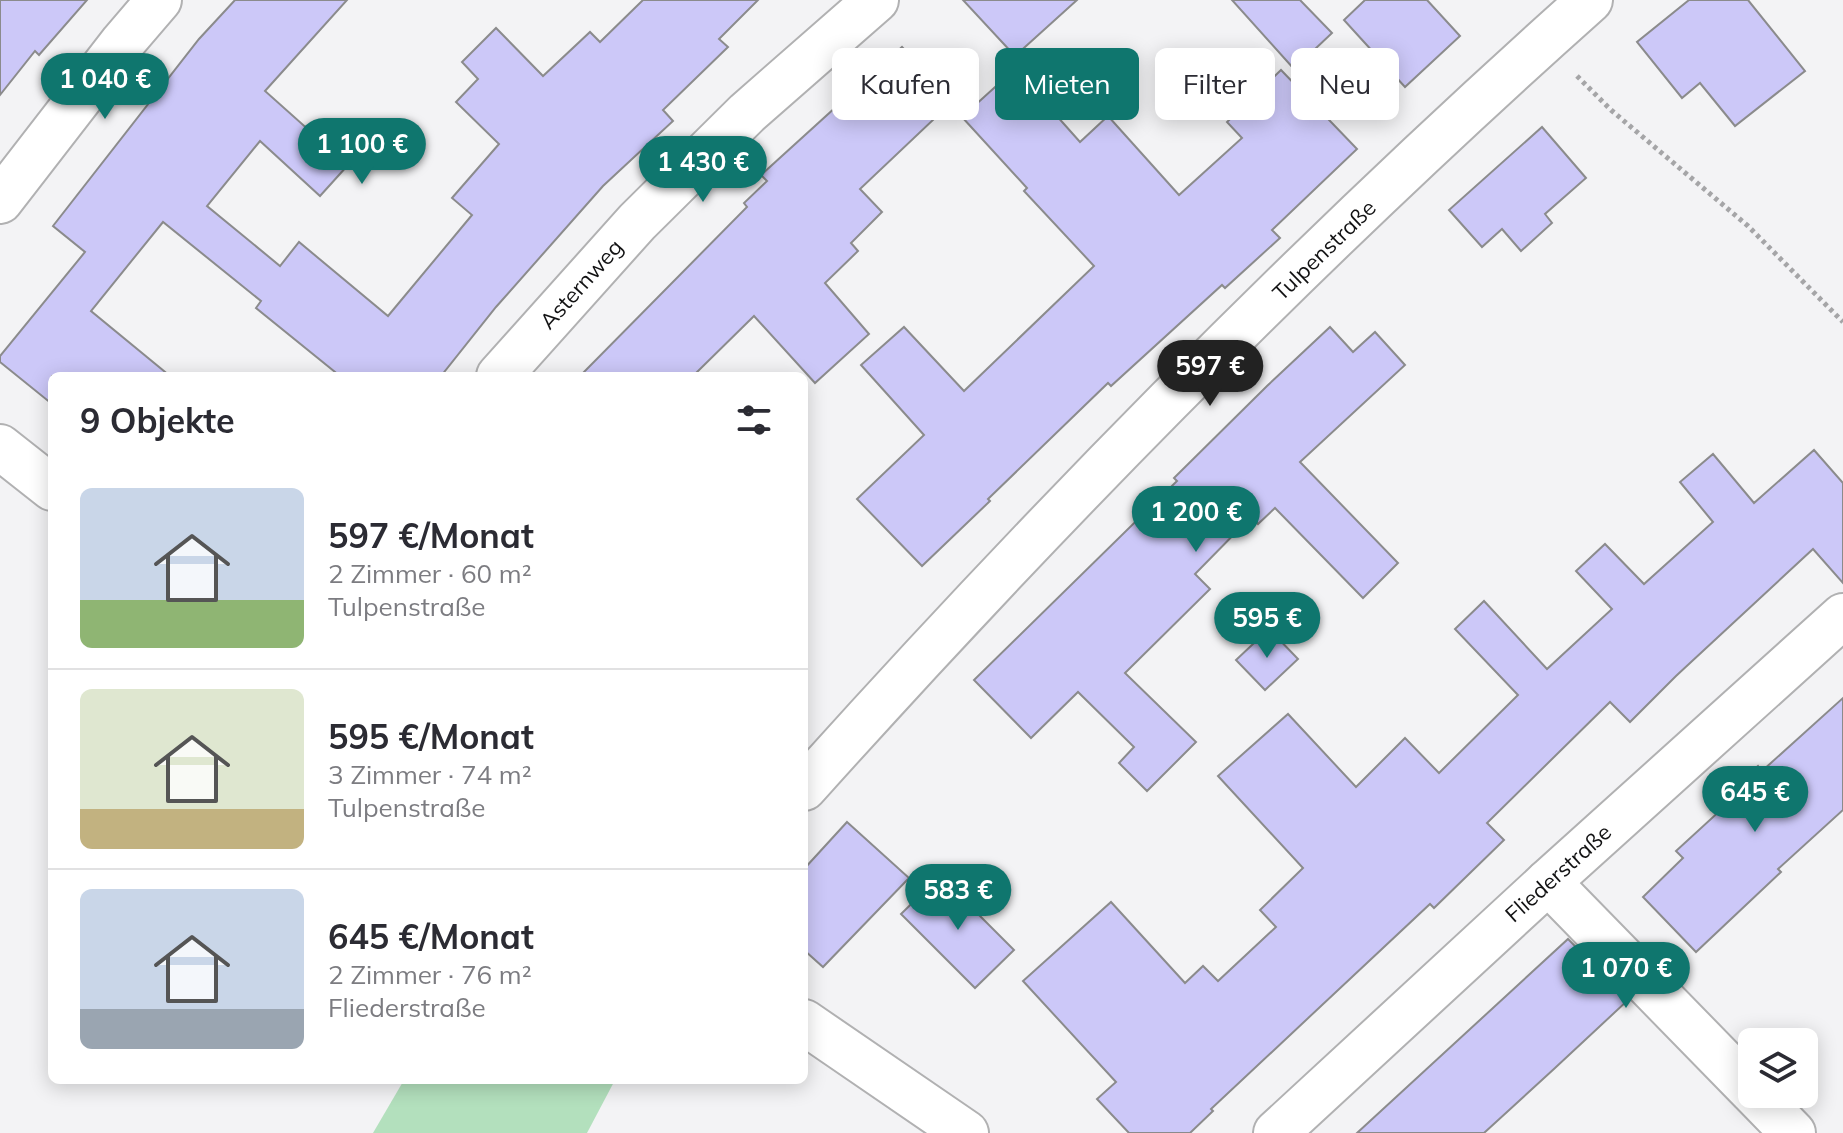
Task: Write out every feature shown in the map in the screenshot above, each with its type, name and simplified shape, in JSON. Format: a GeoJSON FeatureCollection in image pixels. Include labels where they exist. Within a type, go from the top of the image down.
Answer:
{"type":"FeatureCollection","features":[{"type":"Feature","properties":{"kind":"street"},"geometry":{"type":"LineString","coordinates":[[0,201],[159,0]]}},
{"type":"Feature","properties":{"kind":"street","name":"Asternweg"},"geometry":{"type":"LineString","coordinates":[[503,372],[648,211],[747,113],[876,0]]}},
{"type":"Feature","properties":{"kind":"street","name":"Tulpenstraße"},"geometry":{"type":"LineString","coordinates":[[808,784],[927,652],[1106,463],[1291,281],[1590,0]]}},
{"type":"Feature","properties":{"kind":"street"},"geometry":{"type":"LineString","coordinates":[[0,447],[48,485]]}},
{"type":"Feature","properties":{"kind":"street","name":"Fliederstraße"},"geometry":{"type":"LineString","coordinates":[[1276,1133],[1843,616]]}},
{"type":"Feature","properties":{"kind":"street"},"geometry":{"type":"LineString","coordinates":[[1548,882],[1738,1077]]}},
{"type":"Feature","properties":{"kind":"street"},"geometry":{"type":"LineString","coordinates":[[808,1025],[966,1133]]}},
{"type":"Feature","properties":{"kind":"street"},"geometry":{"type":"LineString","coordinates":[[1769,1108],[1793,1133]]}},
{"type":"Feature","properties":{"kind":"path"},"geometry":{"type":"LineString","coordinates":[[1543,42],[1611,110],[1748,226],[1843,322]]}},
{"type":"Feature","properties":{"kind":"green space"},"geometry":{"type":"Polygon","coordinates":[[[402,1084],[613,1084],[587,1133],[373,1133],[402,1084]]]}},
{"type":"Feature","properties":{"kind":"building"},"geometry":{"type":"Polygon","coordinates":[[[0,0],[87,0],[39,55],[35,51],[0,95],[0,0]]]}},
{"type":"Feature","properties":{"kind":"building"},"geometry":{"type":"Polygon","coordinates":[[[235,0],[347,0],[265,91],[348,165],[320,196],[260,141],[207,206],[280,266],[299,242],[388,316],[472,215],[452,198],[499,144],[456,102],[478,79],[462,62],[496,28],[543,76],[590,32],[600,42],[643,0],[758,0],[719,39],[728,47],[663,110],[673,121],[603,186],[496,307],[444,372],[335,372],[256,308],[261,301],[163,222],[91,311],[165,372],[48,372],[48,401],[0,362],[0,356],[85,252],[53,226],[199,39],[235,0]]]}},
{"type":"Feature","properties":{"kind":"building"},"geometry":{"type":"Polygon","coordinates":[[[963,0],[1077,0],[1024,48],[1008,48],[963,0]]]}},
{"type":"Feature","properties":{"kind":"building"},"geometry":{"type":"Polygon","coordinates":[[[1232,0],[1300,0],[1332,33],[1316,48],[1291,48],[1291,66],[1232,0]]]}},
{"type":"Feature","properties":{"kind":"building"},"geometry":{"type":"Polygon","coordinates":[[[1365,0],[1427,0],[1460,36],[1405,87],[1399,80],[1399,48],[1369,48],[1344,20],[1365,0]]]}},
{"type":"Feature","properties":{"kind":"building"},"geometry":{"type":"Polygon","coordinates":[[[1689,0],[1748,0],[1805,71],[1735,126],[1700,83],[1682,98],[1637,42],[1689,0]]]}},
{"type":"Feature","properties":{"kind":"building"},"geometry":{"type":"Polygon","coordinates":[[[1281,70],[1291,80],[1291,120],[1329,120],[1357,149],[1272,230],[1280,238],[1225,288],[1222,285],[1111,386],[1108,383],[922,566],[857,499],[924,435],[861,365],[904,327],[964,391],[1094,266],[1024,191],[1027,188],[965,120],[979,120],[979,102],[995,87],[995,120],[1060,120],[1080,142],[1104,120],[1112,120],[1179,195],[1242,138],[1227,122],[1229,120],[1275,120],[1275,76],[1281,70]]]}},
{"type":"Feature","properties":{"kind":"building"},"geometry":{"type":"Polygon","coordinates":[[[832,111],[832,120],[933,120],[860,189],[882,212],[851,243],[858,251],[825,283],[869,334],[815,383],[754,316],[697,372],[584,372],[747,207],[744,203],[767,181],[761,175],[832,111]]]}},
{"type":"Feature","properties":{"kind":"building"},"geometry":{"type":"Polygon","coordinates":[[[1542,127],[1586,178],[1545,214],[1552,223],[1521,251],[1502,229],[1482,247],[1449,210],[1542,127]]]}},
{"type":"Feature","properties":{"kind":"building"},"geometry":{"type":"Polygon","coordinates":[[[1330,327],[1353,352],[1375,332],[1405,365],[1300,462],[1398,563],[1363,598],[1275,508],[1258,524],[1251,517],[1195,574],[1210,589],[1125,673],[1196,742],[1147,791],[1119,763],[1134,747],[1078,692],[1031,738],[974,680],[1177,481],[1174,478],[1330,327]]]}},
{"type":"Feature","properties":{"kind":"building"},"geometry":{"type":"Polygon","coordinates":[[[1814,450],[1843,483],[1843,583],[1813,549],[1630,722],[1610,702],[1487,823],[1504,840],[1434,908],[1430,904],[1211,1109],[1213,1111],[1190,1133],[1129,1133],[1097,1099],[1116,1082],[1023,981],[1111,902],[1185,983],[1203,966],[1218,981],[1276,927],[1260,910],[1303,868],[1218,776],[1288,714],[1356,787],[1405,738],[1439,773],[1518,695],[1455,629],[1484,601],[1547,669],[1612,609],[1576,571],[1605,544],[1644,584],[1713,522],[1680,482],[1713,454],[1754,503],[1814,450]]]}},
{"type":"Feature","properties":{"kind":"building"},"geometry":{"type":"Polygon","coordinates":[[[1269,629],[1298,659],[1265,690],[1236,660],[1269,629]]]}},
{"type":"Feature","properties":{"kind":"building"},"geometry":{"type":"Polygon","coordinates":[[[1843,698],[1843,810],[1778,869],[1781,872],[1696,952],[1643,897],[1683,858],[1676,851],[1723,808],[1718,802],[1758,766],[1762,771],[1843,698]]]}},
{"type":"Feature","properties":{"kind":"building"},"geometry":{"type":"Polygon","coordinates":[[[847,822],[909,878],[823,967],[808,954],[808,865],[847,822]]]}},
{"type":"Feature","properties":{"kind":"building"},"geometry":{"type":"Polygon","coordinates":[[[940,876],[1014,950],[975,988],[901,914],[940,876]]]}},
{"type":"Feature","properties":{"kind":"building"},"geometry":{"type":"Polygon","coordinates":[[[1568,939],[1628,1000],[1555,1068],[1484,1133],[1357,1133],[1568,939]]]}}]}
